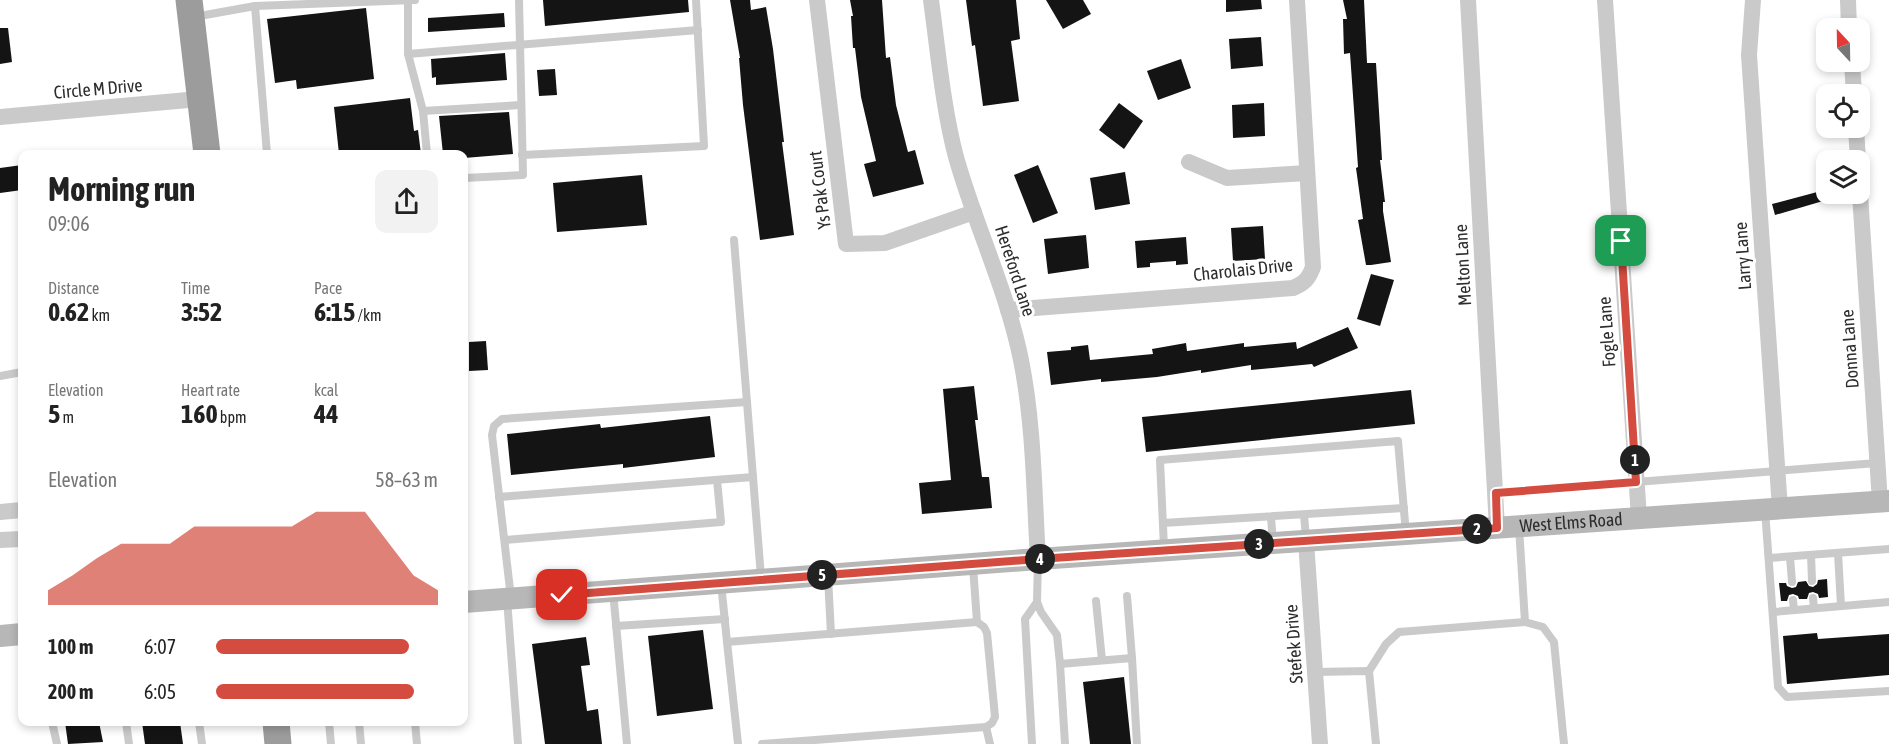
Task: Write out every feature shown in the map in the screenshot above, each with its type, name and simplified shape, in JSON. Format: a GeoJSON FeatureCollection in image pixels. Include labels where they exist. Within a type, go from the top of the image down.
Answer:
{"type":"FeatureCollection","features":[{"type":"Feature","properties":{"kind":"highway"},"geometry":{"type":"LineString","coordinates":[[190,9],[206,150]]}},
{"type":"Feature","properties":{"kind":"highway"},"geometry":{"type":"LineString","coordinates":[[276,726],[278,744]]}},
{"type":"Feature","properties":{"kind":"main road","name":"West Elms Road"},"geometry":{"type":"LineString","coordinates":[[468,602],[1038,559],[1884,502]]}},
{"type":"Feature","properties":{"kind":"main road"},"geometry":{"type":"LineString","coordinates":[[0,636],[18,634]]}},
{"type":"Feature","properties":{"kind":"street","name":"Ys Pak Court"},"geometry":{"type":"LineString","coordinates":[[817,0],[846,244],[885,243],[974,212]]}},
{"type":"Feature","properties":{"kind":"street","name":"Hereford Lane"},"geometry":{"type":"LineString","coordinates":[[931,0],[956,156],[1008,310],[1021,360],[1028,407],[1038,559]]}},
{"type":"Feature","properties":{"kind":"street","name":"Charolais Drive"},"geometry":{"type":"LineString","coordinates":[[1008,310],[1293,288],[1310,277],[1313,267],[1297,0]]}},
{"type":"Feature","properties":{"kind":"street","name":"Melton Lane"},"geometry":{"type":"LineString","coordinates":[[1468,0],[1496,493],[1508,527]]}},
{"type":"Feature","properties":{"kind":"street","name":"Fogle Lane"},"geometry":{"type":"LineString","coordinates":[[1605,0],[1639,519]]}},
{"type":"Feature","properties":{"kind":"street","name":"Larry Lane"},"geometry":{"type":"LineString","coordinates":[[1754,0],[1749,55],[1778,471],[1773,509]]}},
{"type":"Feature","properties":{"kind":"street"},"geometry":{"type":"LineString","coordinates":[[1848,0],[1849,18]]}},
{"type":"Feature","properties":{"kind":"street","name":"Circle M Drive"},"geometry":{"type":"LineString","coordinates":[[0,117],[200,99]]}},
{"type":"Feature","properties":{"kind":"street"},"geometry":{"type":"LineString","coordinates":[[1189,162],[1227,178],[1307,173]]}},
{"type":"Feature","properties":{"kind":"street","name":"Donna Lane"},"geometry":{"type":"LineString","coordinates":[[1861,204],[1877,463],[1884,502]]}},
{"type":"Feature","properties":{"kind":"street"},"geometry":{"type":"LineString","coordinates":[[0,512],[18,510]]}},
{"type":"Feature","properties":{"kind":"street"},"geometry":{"type":"LineString","coordinates":[[0,540],[18,539]]}},
{"type":"Feature","properties":{"kind":"street","name":"Stefek Drive"},"geometry":{"type":"LineString","coordinates":[[1306,541],[1320,744]]}},
{"type":"Feature","properties":{"kind":"lane"},"geometry":{"type":"LineString","coordinates":[[190,9],[415,0]]}},
{"type":"Feature","properties":{"kind":"lane"},"geometry":{"type":"LineString","coordinates":[[468,178],[523,175],[519,0]]}},
{"type":"Feature","properties":{"kind":"lane"},"geometry":{"type":"LineString","coordinates":[[522,155],[704,146],[696,0]]}},
{"type":"Feature","properties":{"kind":"lane"},"geometry":{"type":"LineString","coordinates":[[408,1],[408,54],[423,111],[427,150]]}},
{"type":"Feature","properties":{"kind":"lane"},"geometry":{"type":"LineString","coordinates":[[255,6],[267,150]]}},
{"type":"Feature","properties":{"kind":"lane"},"geometry":{"type":"LineString","coordinates":[[408,54],[519,43],[698,30]]}},
{"type":"Feature","properties":{"kind":"lane"},"geometry":{"type":"LineString","coordinates":[[423,111],[521,105]]}},
{"type":"Feature","properties":{"kind":"lane"},"geometry":{"type":"LineString","coordinates":[[734,240],[761,580]]}},
{"type":"Feature","properties":{"kind":"lane"},"geometry":{"type":"LineString","coordinates":[[0,376],[18,373]]}},
{"type":"Feature","properties":{"kind":"lane"},"geometry":{"type":"LineString","coordinates":[[518,744],[505,540],[492,435],[494,426],[502,419],[747,402]]}},
{"type":"Feature","properties":{"kind":"lane"},"geometry":{"type":"LineString","coordinates":[[1164,551],[1160,460],[1398,441],[1406,534]]}},
{"type":"Feature","properties":{"kind":"lane"},"geometry":{"type":"LineString","coordinates":[[1496,493],[1877,463]]}},
{"type":"Feature","properties":{"kind":"lane"},"geometry":{"type":"LineString","coordinates":[[499,497],[753,477]]}},
{"type":"Feature","properties":{"kind":"lane"},"geometry":{"type":"LineString","coordinates":[[505,540],[721,522],[717,480]]}},
{"type":"Feature","properties":{"kind":"lane"},"geometry":{"type":"LineString","coordinates":[[1163,523],[1404,508]]}},
{"type":"Feature","properties":{"kind":"lane"},"geometry":{"type":"LineString","coordinates":[[1773,509],[1769,558],[1778,687],[1787,697],[1889,690]]}},
{"type":"Feature","properties":{"kind":"lane"},"geometry":{"type":"LineString","coordinates":[[1304,515],[1306,541]]}},
{"type":"Feature","properties":{"kind":"lane"},"geometry":{"type":"LineString","coordinates":[[1271,517],[1273,543]]}},
{"type":"Feature","properties":{"kind":"lane"},"geometry":{"type":"LineString","coordinates":[[1508,527],[1525,622]]}},
{"type":"Feature","properties":{"kind":"lane"},"geometry":{"type":"LineString","coordinates":[[1769,558],[1889,549]]}},
{"type":"Feature","properties":{"kind":"lane"},"geometry":{"type":"LineString","coordinates":[[1838,553],[1841,606]]}},
{"type":"Feature","properties":{"kind":"lane"},"geometry":{"type":"LineString","coordinates":[[1811,555],[1812,580]]}},
{"type":"Feature","properties":{"kind":"lane"},"geometry":{"type":"LineString","coordinates":[[1790,557],[1792,582]]}},
{"type":"Feature","properties":{"kind":"lane"},"geometry":{"type":"LineString","coordinates":[[1038,559],[1037,602],[1057,635],[1065,744]]}},
{"type":"Feature","properties":{"kind":"lane"},"geometry":{"type":"LineString","coordinates":[[973,564],[977,622]]}},
{"type":"Feature","properties":{"kind":"lane"},"geometry":{"type":"LineString","coordinates":[[828,574],[831,634]]}},
{"type":"Feature","properties":{"kind":"lane"},"geometry":{"type":"LineString","coordinates":[[721,583],[738,744]]}},
{"type":"Feature","properties":{"kind":"lane"},"geometry":{"type":"LineString","coordinates":[[613,591],[627,744]]}},
{"type":"Feature","properties":{"kind":"lane"},"geometry":{"type":"LineString","coordinates":[[1127,596],[1137,744]]}},
{"type":"Feature","properties":{"kind":"lane"},"geometry":{"type":"LineString","coordinates":[[1813,598],[1814,608]]}},
{"type":"Feature","properties":{"kind":"lane"},"geometry":{"type":"LineString","coordinates":[[1793,600],[1794,610]]}},
{"type":"Feature","properties":{"kind":"lane"},"geometry":{"type":"LineString","coordinates":[[1096,601],[1102,660]]}},
{"type":"Feature","properties":{"kind":"lane"},"geometry":{"type":"LineString","coordinates":[[1032,744],[1025,620],[1037,602]]}},
{"type":"Feature","properties":{"kind":"lane"},"geometry":{"type":"LineString","coordinates":[[1773,612],[1889,602]]}},
{"type":"Feature","properties":{"kind":"lane"},"geometry":{"type":"LineString","coordinates":[[616,626],[725,620]]}},
{"type":"Feature","properties":{"kind":"lane"},"geometry":{"type":"LineString","coordinates":[[727,642],[977,622],[984,627],[987,633],[995,717],[986,727],[762,744]]}},
{"type":"Feature","properties":{"kind":"lane"},"geometry":{"type":"LineString","coordinates":[[1376,744],[1369,671],[1386,644],[1399,632],[1525,622],[1543,627],[1554,642],[1564,744]]}},
{"type":"Feature","properties":{"kind":"lane"},"geometry":{"type":"LineString","coordinates":[[1060,664],[1132,658]]}},
{"type":"Feature","properties":{"kind":"lane"},"geometry":{"type":"LineString","coordinates":[[1315,672],[1369,671]]}},
{"type":"Feature","properties":{"kind":"lane"},"geometry":{"type":"LineString","coordinates":[[53,726],[57,744]]}},
{"type":"Feature","properties":{"kind":"lane"},"geometry":{"type":"LineString","coordinates":[[127,726],[129,744]]}},
{"type":"Feature","properties":{"kind":"lane"},"geometry":{"type":"LineString","coordinates":[[199,726],[202,744]]}},
{"type":"Feature","properties":{"kind":"lane"},"geometry":{"type":"LineString","coordinates":[[329,726],[331,744]]}},
{"type":"Feature","properties":{"kind":"lane"},"geometry":{"type":"LineString","coordinates":[[359,726],[361,744]]}},
{"type":"Feature","properties":{"kind":"lane"},"geometry":{"type":"LineString","coordinates":[[415,726],[417,744]]}},
{"type":"Feature","properties":{"kind":"lane"},"geometry":{"type":"LineString","coordinates":[[986,727],[990,744]]}},
{"type":"Feature","properties":{"kind":"building"},"geometry":{"type":"Polygon","coordinates":[[[543,0],[688,0],[689,12],[545,26],[543,0]]]}},
{"type":"Feature","properties":{"kind":"building"},"geometry":{"type":"Polygon","coordinates":[[[730,0],[750,0],[751,10],[766,7],[773,49],[794,235],[760,240],[743,105],[740,58],[730,0]]]}},
{"type":"Feature","properties":{"kind":"building"},"geometry":{"type":"Polygon","coordinates":[[[850,0],[882,0],[886,58],[890,57],[896,105],[908,152],[915,150],[924,184],[873,197],[864,164],[876,161],[861,97],[855,48],[853,48],[851,16],[853,16],[850,0]]]}},
{"type":"Feature","properties":{"kind":"building"},"geometry":{"type":"Polygon","coordinates":[[[966,0],[1016,0],[1020,39],[1011,41],[1019,101],[983,106],[966,0]]]}},
{"type":"Feature","properties":{"kind":"building"},"geometry":{"type":"Polygon","coordinates":[[[1046,0],[1083,0],[1091,14],[1063,29],[1046,0]]]}},
{"type":"Feature","properties":{"kind":"building"},"geometry":{"type":"Polygon","coordinates":[[[1226,0],[1261,0],[1262,9],[1226,12],[1226,0]]]}},
{"type":"Feature","properties":{"kind":"building"},"geometry":{"type":"Polygon","coordinates":[[[1343,0],[1364,0],[1367,63],[1376,63],[1382,160],[1380,160],[1385,202],[1383,202],[1383,211],[1391,262],[1371,265],[1366,265],[1358,220],[1363,219],[1356,168],[1358,167],[1350,53],[1344,54],[1343,19],[1347,19],[1343,0]]]}},
{"type":"Feature","properties":{"kind":"building"},"geometry":{"type":"Polygon","coordinates":[[[366,8],[374,79],[297,89],[296,80],[275,83],[267,19],[366,8]]]}},
{"type":"Feature","properties":{"kind":"building"},"geometry":{"type":"Polygon","coordinates":[[[504,13],[505,27],[428,32],[428,18],[504,13]]]}},
{"type":"Feature","properties":{"kind":"building"},"geometry":{"type":"Polygon","coordinates":[[[0,28],[8,28],[12,62],[0,64],[0,28]]]}},
{"type":"Feature","properties":{"kind":"building"},"geometry":{"type":"Polygon","coordinates":[[[1261,37],[1263,66],[1231,69],[1229,39],[1261,37]]]}},
{"type":"Feature","properties":{"kind":"building"},"geometry":{"type":"Polygon","coordinates":[[[505,53],[507,80],[436,85],[436,77],[432,78],[431,59],[505,53]]]}},
{"type":"Feature","properties":{"kind":"building"},"geometry":{"type":"Polygon","coordinates":[[[1181,59],[1191,88],[1158,100],[1147,71],[1181,59]]]}},
{"type":"Feature","properties":{"kind":"building"},"geometry":{"type":"Polygon","coordinates":[[[555,69],[557,95],[539,96],[537,70],[555,69]]]}},
{"type":"Feature","properties":{"kind":"building"},"geometry":{"type":"Polygon","coordinates":[[[410,98],[414,131],[418,130],[420,150],[339,150],[334,107],[410,98]]]}},
{"type":"Feature","properties":{"kind":"building"},"geometry":{"type":"Polygon","coordinates":[[[1119,103],[1143,121],[1124,149],[1099,130],[1119,103]]]}},
{"type":"Feature","properties":{"kind":"building"},"geometry":{"type":"Polygon","coordinates":[[[1264,103],[1265,136],[1233,138],[1232,105],[1264,103]]]}},
{"type":"Feature","properties":{"kind":"building"},"geometry":{"type":"Polygon","coordinates":[[[509,112],[513,154],[468,158],[468,150],[443,150],[439,116],[509,112]]]}},
{"type":"Feature","properties":{"kind":"building"},"geometry":{"type":"Polygon","coordinates":[[[1038,165],[1058,213],[1033,223],[1014,175],[1038,165]]]}},
{"type":"Feature","properties":{"kind":"building"},"geometry":{"type":"Polygon","coordinates":[[[18,166],[18,191],[0,193],[0,168],[18,166]]]}},
{"type":"Feature","properties":{"kind":"building"},"geometry":{"type":"Polygon","coordinates":[[[1125,172],[1130,204],[1095,210],[1090,178],[1125,172]]]}},
{"type":"Feature","properties":{"kind":"building"},"geometry":{"type":"Polygon","coordinates":[[[642,175],[647,225],[557,232],[553,183],[642,175]]]}},
{"type":"Feature","properties":{"kind":"building"},"geometry":{"type":"Polygon","coordinates":[[[1816,192],[1816,203],[1775,215],[1772,204],[1816,192]]]}},
{"type":"Feature","properties":{"kind":"building"},"geometry":{"type":"Polygon","coordinates":[[[1263,226],[1265,259],[1233,261],[1231,228],[1263,226]]]}},
{"type":"Feature","properties":{"kind":"building"},"geometry":{"type":"Polygon","coordinates":[[[1086,235],[1089,268],[1048,274],[1044,239],[1086,235]]]}},
{"type":"Feature","properties":{"kind":"building"},"geometry":{"type":"Polygon","coordinates":[[[1186,237],[1188,264],[1176,265],[1176,261],[1150,263],[1150,267],[1137,268],[1135,241],[1186,237]]]}},
{"type":"Feature","properties":{"kind":"building"},"geometry":{"type":"Polygon","coordinates":[[[1371,274],[1394,280],[1380,326],[1357,319],[1371,274]]]}},
{"type":"Feature","properties":{"kind":"building"},"geometry":{"type":"Polygon","coordinates":[[[1348,327],[1358,348],[1314,367],[1312,364],[1251,370],[1251,365],[1201,373],[1201,370],[1157,377],[1101,382],[1101,379],[1051,385],[1047,352],[1071,350],[1071,347],[1088,345],[1090,360],[1153,354],[1152,349],[1186,343],[1187,351],[1244,343],[1244,347],[1296,342],[1297,349],[1348,327]]]}},
{"type":"Feature","properties":{"kind":"building"},"geometry":{"type":"Polygon","coordinates":[[[486,341],[488,370],[469,371],[469,342],[486,341]]]}},
{"type":"Feature","properties":{"kind":"building"},"geometry":{"type":"Polygon","coordinates":[[[974,386],[978,420],[975,420],[982,477],[989,477],[992,508],[922,514],[919,483],[951,480],[943,389],[974,386]]]}},
{"type":"Feature","properties":{"kind":"building"},"geometry":{"type":"Polygon","coordinates":[[[1411,390],[1415,424],[1146,452],[1142,417],[1411,390]]]}},
{"type":"Feature","properties":{"kind":"building"},"geometry":{"type":"Polygon","coordinates":[[[710,416],[715,457],[623,468],[623,464],[511,475],[507,434],[600,424],[601,428],[710,416]]]}},
{"type":"Feature","properties":{"kind":"building"},"geometry":{"type":"Polygon","coordinates":[[[1827,579],[1828,597],[1819,598],[1818,594],[1813,592],[1809,593],[1807,599],[1799,599],[1793,594],[1789,595],[1787,601],[1781,601],[1779,583],[1786,583],[1792,588],[1796,587],[1798,582],[1806,581],[1809,586],[1813,587],[1818,580],[1827,579]]]}},
{"type":"Feature","properties":{"kind":"building"},"geometry":{"type":"Polygon","coordinates":[[[703,630],[713,709],[657,716],[648,636],[703,630]]]}},
{"type":"Feature","properties":{"kind":"building"},"geometry":{"type":"Polygon","coordinates":[[[1817,633],[1818,639],[1889,634],[1889,675],[1787,684],[1783,636],[1817,633]]]}},
{"type":"Feature","properties":{"kind":"building"},"geometry":{"type":"Polygon","coordinates":[[[586,637],[590,665],[581,666],[587,711],[598,709],[602,744],[545,744],[532,644],[586,637]]]}},
{"type":"Feature","properties":{"kind":"building"},"geometry":{"type":"Polygon","coordinates":[[[1124,677],[1131,744],[1090,744],[1083,682],[1124,677]]]}},
{"type":"Feature","properties":{"kind":"building"},"geometry":{"type":"Polygon","coordinates":[[[66,726],[100,726],[103,742],[68,744],[66,726]]]}},
{"type":"Feature","properties":{"kind":"building"},"geometry":{"type":"Polygon","coordinates":[[[143,726],[181,726],[183,744],[145,744],[143,726]]]}},
{"type":"Feature","properties":{"kind":"route"},"geometry":{"type":"LineString","coordinates":[[562,595],[1038,559],[1497,528],[1496,493],[1636,482],[1621,241]]}}]}
